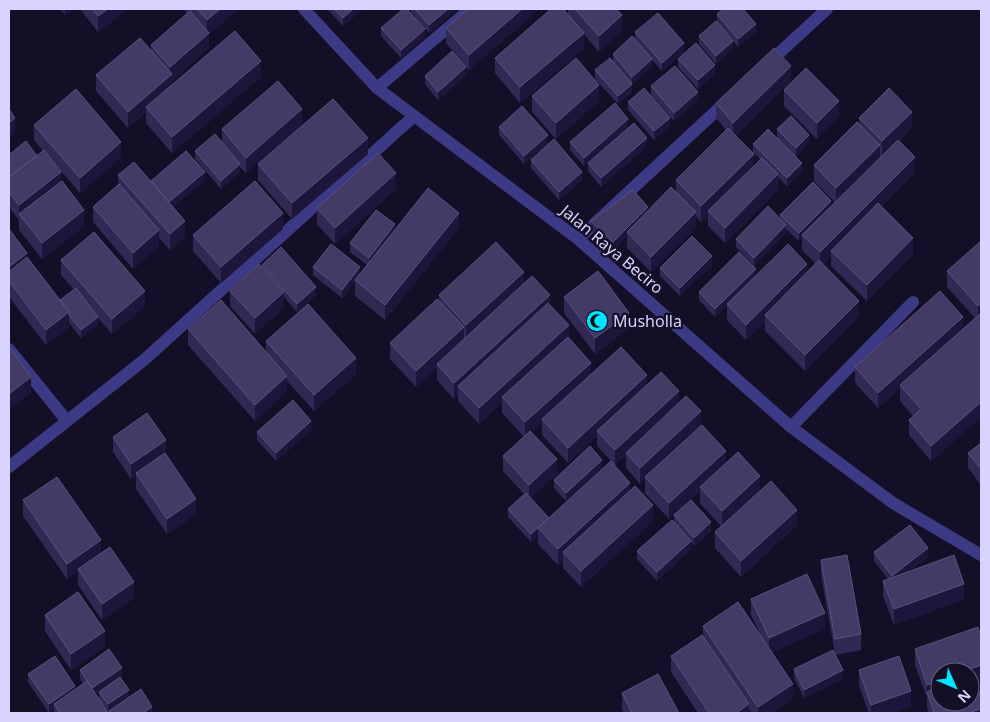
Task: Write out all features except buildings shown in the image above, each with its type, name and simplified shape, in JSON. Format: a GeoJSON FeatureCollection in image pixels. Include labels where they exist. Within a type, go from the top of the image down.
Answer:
{"type":"FeatureCollection","features":[{"type":"Feature","properties":{"kind":"street","name":"Jalan Raya Beciro"},"geometry":{"type":"LineString","coordinates":[[304,9],[377,88],[578,239],[791,427],[893,502],[981,555]]}},
{"type":"Feature","properties":{"kind":"street"},"geometry":{"type":"LineString","coordinates":[[377,88],[470,9]]}},
{"type":"Feature","properties":{"kind":"street"},"geometry":{"type":"LineString","coordinates":[[755,75],[827,9]]}},
{"type":"Feature","properties":{"kind":"street"},"geometry":{"type":"LineString","coordinates":[[578,239],[740,89]]}},
{"type":"Feature","properties":{"kind":"street"},"geometry":{"type":"LineString","coordinates":[[9,467],[144,360],[414,116]]}},
{"type":"Feature","properties":{"kind":"street"},"geometry":{"type":"LineString","coordinates":[[791,427],[914,302]]}},
{"type":"Feature","properties":{"kind":"street"},"geometry":{"type":"LineString","coordinates":[[9,349],[68,421]]}},
{"type":"Feature","properties":{"kind":"place","name":"Musholla"},"geometry":{"type":"Point","coordinates":[597,321]}}]}
